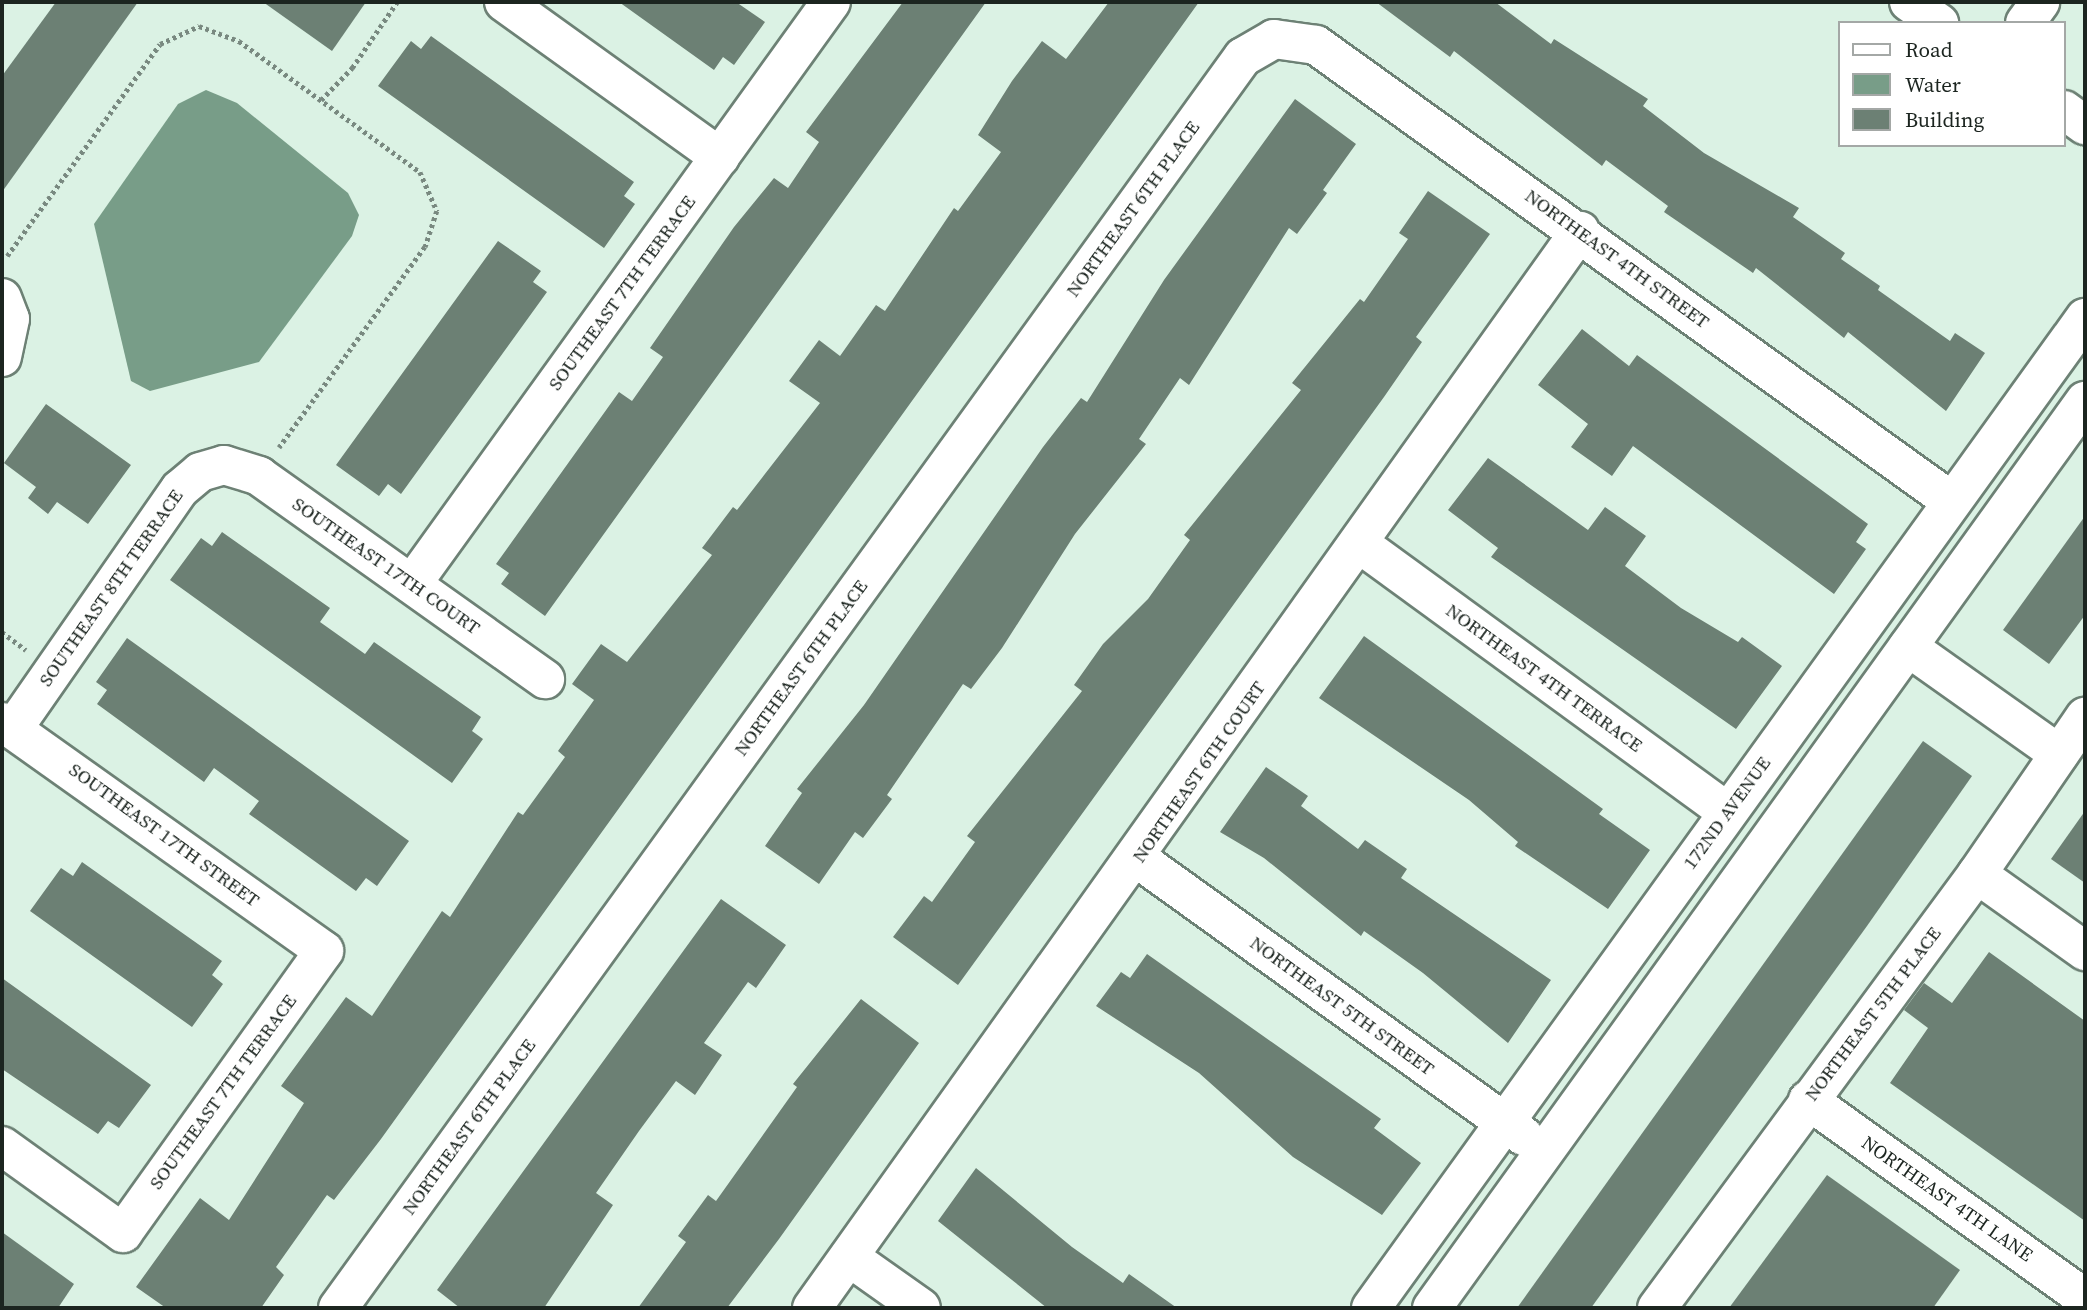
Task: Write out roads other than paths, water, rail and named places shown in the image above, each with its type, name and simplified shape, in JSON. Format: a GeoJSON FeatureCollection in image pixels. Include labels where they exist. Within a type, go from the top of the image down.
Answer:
{"type":"FeatureCollection","features":[{"type":"Feature","properties":{"kind":"street"},"geometry":{"type":"LineString","coordinates":[[504,2],[720,157]]}},
{"type":"Feature","properties":{"kind":"street","name":"SOUTHEAST 7TH TERRACE"},"geometry":{"type":"LineString","coordinates":[[412,584],[831,2]]}},
{"type":"Feature","properties":{"kind":"street"},"geometry":{"type":"LineString","coordinates":[[1909,2],[1936,21]]}},
{"type":"Feature","properties":{"kind":"street"},"geometry":{"type":"LineString","coordinates":[[2026,21],[2040,2]]}},
{"type":"Feature","properties":{"kind":"street","name":"NORTHEAST 4TH STREET"},"geometry":{"type":"LineString","coordinates":[[1274,39],[1315,45],[1580,231],[1951,502]]}},
{"type":"Feature","properties":{"kind":"street","name":"NORTHEAST 6TH PLACE"},"geometry":{"type":"LineString","coordinates":[[338,1308],[1243,57],[1274,39]]}},
{"type":"Feature","properties":{"kind":"street"},"geometry":{"type":"LineString","coordinates":[[2066,111],[2085,125]]}},
{"type":"Feature","properties":{"kind":"street","name":"NORTHEAST 6TH COURT"},"geometry":{"type":"LineString","coordinates":[[812,1308],[1138,859],[1580,231]]}},
{"type":"Feature","properties":{"kind":"street"},"geometry":{"type":"LineString","coordinates":[[2,357],[6,308]]}},
{"type":"Feature","properties":{"kind":"street","name":"172ND AVENUE"},"geometry":{"type":"LineString","coordinates":[[1371,1308],[2085,318]]}},
{"type":"Feature","properties":{"kind":"street"},"geometry":{"type":"LineString","coordinates":[[1432,1308],[2085,401]]}},
{"type":"Feature","properties":{"kind":"street","name":"SOUTHEAST 17TH COURT"},"geometry":{"type":"LineString","coordinates":[[223,465],[259,476],[545,679]]}},
{"type":"Feature","properties":{"kind":"street","name":"SOUTHEAST 8TH TERRACE"},"geometry":{"type":"LineString","coordinates":[[8,726],[180,489],[200,472],[223,465]]}},
{"type":"Feature","properties":{"kind":"street","name":"NORTHEAST 4TH TERRACE"},"geometry":{"type":"LineString","coordinates":[[1360,544],[1728,812]]}},
{"type":"Feature","properties":{"kind":"street"},"geometry":{"type":"LineString","coordinates":[[1908,648],[2059,754]]}},
{"type":"Feature","properties":{"kind":"street","name":"NORTHEAST 5TH PLACE"},"geometry":{"type":"LineString","coordinates":[[1657,1308],[1808,1100],[1978,874],[2085,716]]}},
{"type":"Feature","properties":{"kind":"street","name":"SOUTHEAST 17TH STREET"},"geometry":{"type":"LineString","coordinates":[[8,726],[324,951]]}},
{"type":"Feature","properties":{"kind":"street","name":"NORTHEAST 5TH STREET"},"geometry":{"type":"LineString","coordinates":[[1138,859],[1545,1152]]}},
{"type":"Feature","properties":{"kind":"street"},"geometry":{"type":"LineString","coordinates":[[1978,874],[2085,951]]}},
{"type":"Feature","properties":{"kind":"street","name":"SOUTHEAST 7TH TERRACE"},"geometry":{"type":"LineString","coordinates":[[2,1146],[122,1233],[324,951]]}},
{"type":"Feature","properties":{"kind":"street","name":"NORTHEAST 4TH LANE"},"geometry":{"type":"LineString","coordinates":[[1808,1100],[2085,1298]]}},
{"type":"Feature","properties":{"kind":"street"},"geometry":{"type":"LineString","coordinates":[[849,1257],[921,1308]]}},
{"type":"Feature","properties":{"kind":"water"},"geometry":{"type":"Polygon","coordinates":[[[206,90],[237,103],[348,193],[359,215],[352,236],[259,362],[150,391],[131,381],[94,224],[178,104],[206,90]]]}}]}
